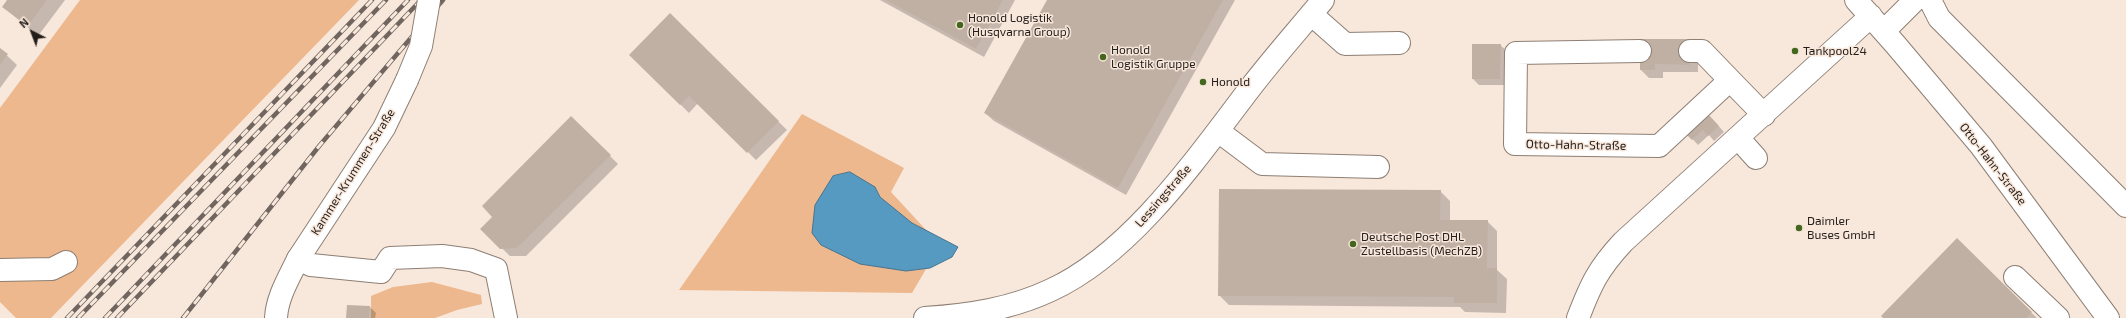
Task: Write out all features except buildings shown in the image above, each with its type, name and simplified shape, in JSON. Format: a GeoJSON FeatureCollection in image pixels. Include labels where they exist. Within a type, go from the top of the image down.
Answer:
{"type":"FeatureCollection","features":[{"type":"Feature","properties":{"kind":"street","name":"Kammer-Krummen-Straße"},"geometry":{"type":"LineString","coordinates":[[276,318],[277,309],[287,281],[298,259],[384,128],[407,80],[421,46],[429,0]]}},
{"type":"Feature","properties":{"kind":"street","name":"Otto-Hahn-Straße"},"geometry":{"type":"LineString","coordinates":[[1856,0],[1981,146],[2108,318]]}},
{"type":"Feature","properties":{"kind":"street"},"geometry":{"type":"LineString","coordinates":[[1578,318],[1591,283],[1604,262],[1623,242],[1764,115],[1814,79],[1877,24],[1915,0]]}},
{"type":"Feature","properties":{"kind":"street"},"geometry":{"type":"LineString","coordinates":[[1930,0],[1939,18],[2126,206]]}},
{"type":"Feature","properties":{"kind":"street"},"geometry":{"type":"LineString","coordinates":[[1317,7],[1345,44],[1399,43]]}},
{"type":"Feature","properties":{"kind":"street","name":"Lessingstraße"},"geometry":{"type":"LineString","coordinates":[[925,318],[958,316],[997,309],[1025,301],[1053,289],[1077,275],[1107,254],[1147,217],[1317,7]]}},
{"type":"Feature","properties":{"kind":"street","name":"Otto-Hahn-Straße"},"geometry":{"type":"LineString","coordinates":[[1640,51],[1516,54],[1515,144],[1660,146],[1730,80]]}},
{"type":"Feature","properties":{"kind":"street"},"geometry":{"type":"LineString","coordinates":[[1690,51],[1702,51],[1764,115]]}},
{"type":"Feature","properties":{"kind":"street"},"geometry":{"type":"LineString","coordinates":[[1218,131],[1262,164],[1378,166]]}},
{"type":"Feature","properties":{"kind":"street"},"geometry":{"type":"LineString","coordinates":[[1739,139],[1756,158]]}},
{"type":"Feature","properties":{"kind":"street"},"geometry":{"type":"LineString","coordinates":[[298,259],[311,265],[381,272],[390,258],[442,256],[471,260],[496,269],[506,318]]}},
{"type":"Feature","properties":{"kind":"street"},"geometry":{"type":"LineString","coordinates":[[0,270],[52,269],[66,262]]}},
{"type":"Feature","properties":{"kind":"street"},"geometry":{"type":"LineString","coordinates":[[2015,277],[2058,318]]}},
{"type":"Feature","properties":{"kind":"shaded area"},"geometry":{"type":"Polygon","coordinates":[[[80,0],[359,0],[51,318],[16,318],[0,302],[0,108],[80,0]]]}},
{"type":"Feature","properties":{"kind":"shaded area"},"geometry":{"type":"Polygon","coordinates":[[[802,114],[904,168],[891,192],[940,245],[912,293],[679,290],[802,114]]]}},
{"type":"Feature","properties":{"kind":"shaded area"},"geometry":{"type":"Polygon","coordinates":[[[432,282],[481,295],[482,304],[457,310],[435,318],[371,318],[371,296],[393,287],[432,282]]]}},
{"type":"Feature","properties":{"kind":"water"},"geometry":{"type":"Polygon","coordinates":[[[850,172],[875,187],[880,197],[912,223],[958,247],[952,257],[930,268],[906,271],[860,264],[821,245],[812,233],[815,205],[833,176],[850,172]]]}},
{"type":"Feature","properties":{"kind":"railway"},"geometry":{"type":"LineString","coordinates":[[67,318],[372,0]]}},
{"type":"Feature","properties":{"kind":"railway"},"geometry":{"type":"LineString","coordinates":[[78,318],[386,0]]}},
{"type":"Feature","properties":{"kind":"railway"},"geometry":{"type":"LineString","coordinates":[[105,318],[408,0]]}},
{"type":"Feature","properties":{"kind":"railway"},"geometry":{"type":"LineString","coordinates":[[117,318],[421,0]]}},
{"type":"Feature","properties":{"kind":"railway"},"geometry":{"type":"LineString","coordinates":[[183,318],[320,145],[443,0]]}},
{"type":"Feature","properties":{"kind":"place","name":"Honold Logistik (Husqvarna Group)"},"geometry":{"type":"Point","coordinates":[960,25]}},
{"type":"Feature","properties":{"kind":"place","name":"Tankpool24"},"geometry":{"type":"Point","coordinates":[1795,51]}},
{"type":"Feature","properties":{"kind":"place","name":"Honold Logistik Gruppe"},"geometry":{"type":"Point","coordinates":[1103,57]}},
{"type":"Feature","properties":{"kind":"place","name":"Honold"},"geometry":{"type":"Point","coordinates":[1203,82]}},
{"type":"Feature","properties":{"kind":"place","name":"Daimler Buses GmbH"},"geometry":{"type":"Point","coordinates":[1799,228]}},
{"type":"Feature","properties":{"kind":"place","name":"Deutsche Post DHL Zustellbasis (MechZB)"},"geometry":{"type":"Point","coordinates":[1353,244]}}]}
